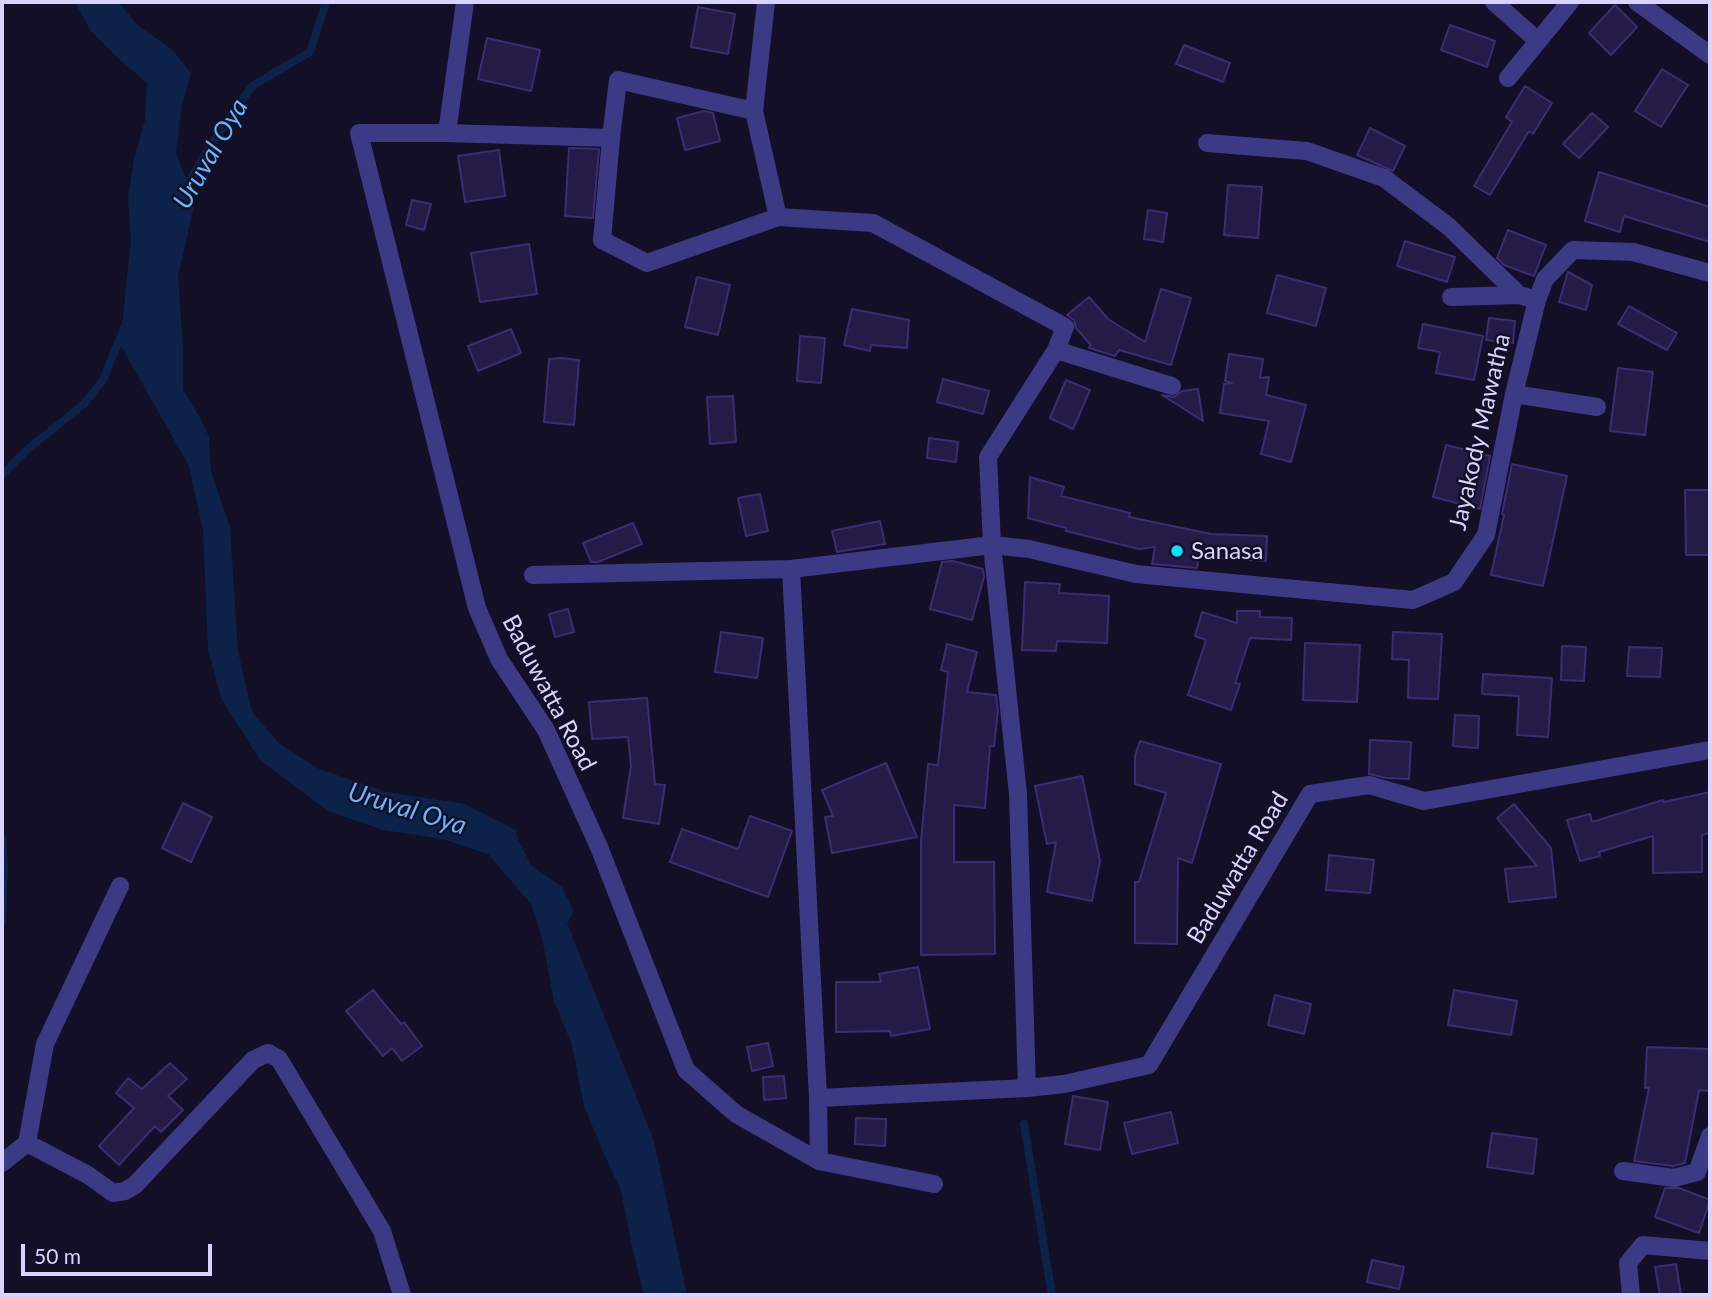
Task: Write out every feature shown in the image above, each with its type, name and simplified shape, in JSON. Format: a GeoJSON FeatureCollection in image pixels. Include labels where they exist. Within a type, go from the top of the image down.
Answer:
{"type":"FeatureCollection","features":[{"type":"Feature","properties":{"kind":"street"},"geometry":{"type":"LineString","coordinates":[[465,2],[447,133],[611,138]]}},
{"type":"Feature","properties":{"kind":"street"},"geometry":{"type":"LineString","coordinates":[[766,2],[754,111],[778,217]]}},
{"type":"Feature","properties":{"kind":"street"},"geometry":{"type":"LineString","coordinates":[[1494,2],[1538,41]]}},
{"type":"Feature","properties":{"kind":"street"},"geometry":{"type":"LineString","coordinates":[[1508,78],[1570,2]]}},
{"type":"Feature","properties":{"kind":"street"},"geometry":{"type":"LineString","coordinates":[[1637,2],[1710,55]]}},
{"type":"Feature","properties":{"kind":"street"},"geometry":{"type":"LineString","coordinates":[[754,111],[618,80],[602,240],[647,263],[778,217],[873,223],[1065,327],[1056,350],[988,457],[993,551],[1018,793],[1027,1088]]}},
{"type":"Feature","properties":{"kind":"street","name":"Baduwatta Road"},"geometry":{"type":"LineString","coordinates":[[447,133],[359,133],[477,608],[499,659],[546,730],[594,835],[686,1070],[736,1114],[819,1161],[934,1184]]}},
{"type":"Feature","properties":{"kind":"street"},"geometry":{"type":"LineString","coordinates":[[1208,143],[1307,150],[1384,178],[1448,226],[1528,298]]}},
{"type":"Feature","properties":{"kind":"street","name":"Jayakody Mawatha"},"geometry":{"type":"LineString","coordinates":[[791,569],[1029,549],[1136,574],[1413,600],[1454,582],[1486,535],[1514,394],[1528,298],[1545,278],[1573,250],[1633,252],[1710,273]]}},
{"type":"Feature","properties":{"kind":"street"},"geometry":{"type":"LineString","coordinates":[[1451,297],[1528,298]]}},
{"type":"Feature","properties":{"kind":"street"},"geometry":{"type":"LineString","coordinates":[[1056,350],[1172,386]]}},
{"type":"Feature","properties":{"kind":"street"},"geometry":{"type":"LineString","coordinates":[[1514,394],[1597,407]]}},
{"type":"Feature","properties":{"kind":"street"},"geometry":{"type":"LineString","coordinates":[[533,575],[791,569],[819,1161]]}},
{"type":"Feature","properties":{"kind":"street","name":"Baduwatta Road"},"geometry":{"type":"LineString","coordinates":[[818,1098],[1027,1088],[1064,1084],[1149,1065],[1310,794],[1369,785],[1424,801],[1710,750]]}},
{"type":"Feature","properties":{"kind":"street"},"geometry":{"type":"LineString","coordinates":[[2,1163],[27,1143],[45,1044],[120,886]]}},
{"type":"Feature","properties":{"kind":"street"},"geometry":{"type":"LineString","coordinates":[[27,1143],[88,1175],[113,1193],[125,1191],[135,1185],[253,1060],[268,1053],[279,1059],[382,1231],[402,1295]]}},
{"type":"Feature","properties":{"kind":"street"},"geometry":{"type":"LineString","coordinates":[[1623,1171],[1674,1178],[1697,1172],[1710,1136]]}},
{"type":"Feature","properties":{"kind":"street"},"geometry":{"type":"LineString","coordinates":[[1631,1295],[1628,1263],[1643,1245],[1710,1251]]}},
{"type":"Feature","properties":{"kind":"water"},"geometry":{"type":"Polygon","coordinates":[[[75,2],[119,2],[137,25],[173,50],[191,74],[182,104],[176,153],[195,201],[178,277],[183,390],[209,437],[211,471],[230,527],[238,651],[252,712],[279,743],[319,769],[387,792],[464,804],[516,830],[518,840],[532,866],[562,887],[574,912],[567,923],[654,1141],[687,1295],[644,1295],[621,1191],[584,1106],[572,1045],[554,1001],[542,938],[531,904],[488,854],[442,839],[383,830],[328,811],[260,760],[221,698],[208,650],[203,531],[189,466],[120,344],[131,240],[128,197],[134,159],[145,120],[147,83],[90,30],[75,2]]]}},
{"type":"Feature","properties":{"kind":"building"},"geometry":{"type":"Polygon","coordinates":[[[1615,5],[1637,27],[1611,55],[1589,33],[1615,5]]]}},
{"type":"Feature","properties":{"kind":"building"},"geometry":{"type":"Polygon","coordinates":[[[698,7],[735,14],[728,54],[691,47],[698,7]]]}},
{"type":"Feature","properties":{"kind":"building"},"geometry":{"type":"Polygon","coordinates":[[[1450,25],[1495,41],[1487,67],[1441,50],[1450,25]]]}},
{"type":"Feature","properties":{"kind":"building"},"geometry":{"type":"Polygon","coordinates":[[[487,38],[540,50],[531,91],[478,79],[487,38]]]}},
{"type":"Feature","properties":{"kind":"building"},"geometry":{"type":"Polygon","coordinates":[[[1184,45],[1230,63],[1223,82],[1176,64],[1184,45]]]}},
{"type":"Feature","properties":{"kind":"building"},"geometry":{"type":"Polygon","coordinates":[[[1662,69],[1688,85],[1661,127],[1635,111],[1662,69]]]}},
{"type":"Feature","properties":{"kind":"building"},"geometry":{"type":"Polygon","coordinates":[[[1525,86],[1552,103],[1533,134],[1529,131],[1490,195],[1474,186],[1512,122],[1506,117],[1525,86]]]}},
{"type":"Feature","properties":{"kind":"building"},"geometry":{"type":"Polygon","coordinates":[[[704,111],[713,113],[720,141],[685,150],[677,118],[704,111]]]}},
{"type":"Feature","properties":{"kind":"building"},"geometry":{"type":"Polygon","coordinates":[[[1592,113],[1608,127],[1579,158],[1563,144],[1592,113]]]}},
{"type":"Feature","properties":{"kind":"building"},"geometry":{"type":"Polygon","coordinates":[[[1370,128],[1405,146],[1393,171],[1357,155],[1370,128]]]}},
{"type":"Feature","properties":{"kind":"building"},"geometry":{"type":"Polygon","coordinates":[[[569,148],[599,149],[593,218],[565,216],[569,148]]]}},
{"type":"Feature","properties":{"kind":"building"},"geometry":{"type":"Polygon","coordinates":[[[499,150],[505,196],[465,202],[458,156],[499,150]]]}},
{"type":"Feature","properties":{"kind":"building"},"geometry":{"type":"Polygon","coordinates":[[[1599,172],[1710,207],[1710,242],[1624,216],[1620,232],[1585,221],[1599,172]]]}},
{"type":"Feature","properties":{"kind":"building"},"geometry":{"type":"Polygon","coordinates":[[[1228,185],[1262,187],[1258,238],[1224,235],[1228,185]]]}},
{"type":"Feature","properties":{"kind":"building"},"geometry":{"type":"Polygon","coordinates":[[[412,200],[431,204],[424,230],[406,225],[412,200]]]}},
{"type":"Feature","properties":{"kind":"building"},"geometry":{"type":"Polygon","coordinates":[[[1148,210],[1167,213],[1163,242],[1144,239],[1148,210]]]}},
{"type":"Feature","properties":{"kind":"building"},"geometry":{"type":"Polygon","coordinates":[[[1508,230],[1546,245],[1534,276],[1504,265],[1497,258],[1508,230]]]}},
{"type":"Feature","properties":{"kind":"building"},"geometry":{"type":"Polygon","coordinates":[[[1405,241],[1455,257],[1447,282],[1397,266],[1405,241]]]}},
{"type":"Feature","properties":{"kind":"building"},"geometry":{"type":"Polygon","coordinates":[[[529,244],[537,294],[480,302],[471,253],[529,244]]]}},
{"type":"Feature","properties":{"kind":"building"},"geometry":{"type":"Polygon","coordinates":[[[1568,272],[1592,285],[1586,310],[1559,302],[1568,272]]]}},
{"type":"Feature","properties":{"kind":"building"},"geometry":{"type":"Polygon","coordinates":[[[1277,275],[1326,288],[1316,326],[1267,313],[1277,275]]]}},
{"type":"Feature","properties":{"kind":"building"},"geometry":{"type":"Polygon","coordinates":[[[697,277],[730,285],[718,335],[685,327],[697,277]]]}},
{"type":"Feature","properties":{"kind":"building"},"geometry":{"type":"Polygon","coordinates":[[[1161,289],[1191,298],[1171,365],[1119,350],[1115,356],[1089,348],[1091,345],[1076,328],[1074,320],[1067,315],[1089,297],[1108,319],[1145,342],[1161,289]]]}},
{"type":"Feature","properties":{"kind":"building"},"geometry":{"type":"Polygon","coordinates":[[[1629,306],[1677,333],[1667,350],[1618,324],[1629,306]]]}},
{"type":"Feature","properties":{"kind":"building"},"geometry":{"type":"Polygon","coordinates":[[[852,309],[909,320],[907,348],[871,345],[870,351],[844,345],[852,309]]]}},
{"type":"Feature","properties":{"kind":"building"},"geometry":{"type":"Polygon","coordinates":[[[1489,318],[1515,321],[1513,343],[1486,340],[1489,318]]]}},
{"type":"Feature","properties":{"kind":"building"},"geometry":{"type":"Polygon","coordinates":[[[1423,324],[1483,336],[1474,380],[1436,373],[1440,352],[1418,348],[1423,324]]]}},
{"type":"Feature","properties":{"kind":"building"},"geometry":{"type":"Polygon","coordinates":[[[511,329],[521,353],[478,371],[468,346],[511,329]]]}},
{"type":"Feature","properties":{"kind":"building"},"geometry":{"type":"Polygon","coordinates":[[[800,336],[825,338],[821,383],[797,381],[800,336]]]}},
{"type":"Feature","properties":{"kind":"building"},"geometry":{"type":"Polygon","coordinates":[[[1229,354],[1263,359],[1260,378],[1269,377],[1266,395],[1306,405],[1291,462],[1261,454],[1269,421],[1220,413],[1224,384],[1232,383],[1225,381],[1229,354]]]}},
{"type":"Feature","properties":{"kind":"building"},"geometry":{"type":"Polygon","coordinates":[[[549,359],[579,360],[574,425],[544,422],[549,359]]]}},
{"type":"Feature","properties":{"kind":"building"},"geometry":{"type":"Polygon","coordinates":[[[1618,368],[1653,372],[1645,435],[1610,431],[1618,368]]]}},
{"type":"Feature","properties":{"kind":"building"},"geometry":{"type":"Polygon","coordinates":[[[943,379],[989,391],[983,414],[937,402],[943,379]]]}},
{"type":"Feature","properties":{"kind":"building"},"geometry":{"type":"Polygon","coordinates":[[[1066,380],[1090,390],[1073,429],[1050,418],[1066,380]]]}},
{"type":"Feature","properties":{"kind":"building"},"geometry":{"type":"Polygon","coordinates":[[[1198,389],[1203,421],[1162,395],[1174,397],[1182,391],[1198,389]]]}},
{"type":"Feature","properties":{"kind":"building"},"geometry":{"type":"Polygon","coordinates":[[[733,396],[736,442],[710,444],[707,397],[733,396]]]}},
{"type":"Feature","properties":{"kind":"building"},"geometry":{"type":"Polygon","coordinates":[[[929,438],[958,442],[956,462],[927,458],[929,438]]]}},
{"type":"Feature","properties":{"kind":"building"},"geometry":{"type":"Polygon","coordinates":[[[1446,445],[1490,456],[1480,509],[1433,497],[1446,445]]]}},
{"type":"Feature","properties":{"kind":"building"},"geometry":{"type":"Polygon","coordinates":[[[1512,464],[1567,476],[1543,586],[1491,575],[1512,464]]]}},
{"type":"Feature","properties":{"kind":"building"},"geometry":{"type":"Polygon","coordinates":[[[1030,477],[1064,487],[1061,496],[1130,513],[1129,517],[1211,534],[1267,536],[1266,561],[1199,557],[1197,568],[1152,564],[1155,547],[1139,549],[1066,531],[1066,528],[1028,518],[1030,477]]]}},
{"type":"Feature","properties":{"kind":"building"},"geometry":{"type":"Polygon","coordinates":[[[1685,490],[1710,490],[1710,555],[1686,555],[1685,490]]]}},
{"type":"Feature","properties":{"kind":"building"},"geometry":{"type":"Polygon","coordinates":[[[760,494],[768,531],[746,536],[738,498],[760,494]]]}},
{"type":"Feature","properties":{"kind":"building"},"geometry":{"type":"Polygon","coordinates":[[[880,521],[885,544],[837,552],[832,531],[880,521]]]}},
{"type":"Feature","properties":{"kind":"building"},"geometry":{"type":"Polygon","coordinates":[[[633,523],[642,544],[598,562],[591,562],[583,543],[633,523]]]}},
{"type":"Feature","properties":{"kind":"building"},"geometry":{"type":"Polygon","coordinates":[[[953,561],[983,569],[984,577],[972,620],[930,609],[942,562],[953,561]]]}},
{"type":"Feature","properties":{"kind":"building"},"geometry":{"type":"Polygon","coordinates":[[[1025,582],[1060,584],[1059,593],[1109,596],[1107,643],[1057,641],[1056,651],[1022,650],[1025,582]]]}},
{"type":"Feature","properties":{"kind":"building"},"geometry":{"type":"Polygon","coordinates":[[[568,609],[574,632],[555,637],[549,614],[568,609]]]}},
{"type":"Feature","properties":{"kind":"building"},"geometry":{"type":"Polygon","coordinates":[[[1237,611],[1260,611],[1260,617],[1292,618],[1291,640],[1250,638],[1235,683],[1240,684],[1231,710],[1188,695],[1206,640],[1195,636],[1202,612],[1237,623],[1237,611]]]}},
{"type":"Feature","properties":{"kind":"building"},"geometry":{"type":"Polygon","coordinates":[[[721,632],[763,638],[757,678],[715,672],[721,632]]]}},
{"type":"Feature","properties":{"kind":"building"},"geometry":{"type":"Polygon","coordinates":[[[1393,632],[1442,634],[1438,699],[1408,698],[1409,660],[1392,659],[1393,632]]]}},
{"type":"Feature","properties":{"kind":"building"},"geometry":{"type":"Polygon","coordinates":[[[1305,643],[1360,645],[1357,702],[1303,700],[1305,643]]]}},
{"type":"Feature","properties":{"kind":"building"},"geometry":{"type":"Polygon","coordinates":[[[947,644],[977,652],[967,692],[996,695],[998,710],[994,746],[990,746],[985,808],[954,805],[954,862],[994,862],[995,954],[921,955],[921,841],[928,764],[938,765],[948,672],[941,670],[947,644]]]}},
{"type":"Feature","properties":{"kind":"building"},"geometry":{"type":"Polygon","coordinates":[[[1562,646],[1586,647],[1584,681],[1561,680],[1562,646]]]}},
{"type":"Feature","properties":{"kind":"building"},"geometry":{"type":"Polygon","coordinates":[[[1629,647],[1662,648],[1660,677],[1627,676],[1629,647]]]}},
{"type":"Feature","properties":{"kind":"building"},"geometry":{"type":"Polygon","coordinates":[[[1483,674],[1552,678],[1548,737],[1517,735],[1519,696],[1482,694],[1483,674]]]}},
{"type":"Feature","properties":{"kind":"building"},"geometry":{"type":"Polygon","coordinates":[[[647,698],[655,784],[665,785],[659,824],[623,818],[631,766],[628,737],[592,739],[589,702],[647,698]]]}},
{"type":"Feature","properties":{"kind":"building"},"geometry":{"type":"Polygon","coordinates":[[[1455,715],[1479,716],[1478,748],[1453,746],[1455,715]]]}},
{"type":"Feature","properties":{"kind":"building"},"geometry":{"type":"Polygon","coordinates":[[[1370,740],[1411,742],[1409,779],[1369,774],[1370,740]]]}},
{"type":"Feature","properties":{"kind":"building"},"geometry":{"type":"Polygon","coordinates":[[[1140,741],[1221,764],[1192,863],[1178,858],[1177,944],[1135,943],[1135,882],[1139,882],[1166,793],[1135,784],[1135,756],[1140,741]]]}},
{"type":"Feature","properties":{"kind":"building"},"geometry":{"type":"Polygon","coordinates":[[[886,763],[917,837],[832,853],[825,817],[833,816],[822,790],[886,763]]]}},
{"type":"Feature","properties":{"kind":"building"},"geometry":{"type":"Polygon","coordinates":[[[1082,776],[1100,861],[1092,901],[1047,892],[1056,842],[1047,844],[1035,786],[1082,776]]]}},
{"type":"Feature","properties":{"kind":"building"},"geometry":{"type":"Polygon","coordinates":[[[1710,792],[1710,833],[1702,835],[1702,872],[1653,873],[1653,836],[1599,852],[1600,856],[1580,861],[1567,820],[1590,814],[1592,822],[1663,800],[1664,802],[1710,792]]]}},
{"type":"Feature","properties":{"kind":"building"},"geometry":{"type":"Polygon","coordinates":[[[183,803],[212,817],[191,862],[162,848],[183,803]]]}},
{"type":"Feature","properties":{"kind":"building"},"geometry":{"type":"Polygon","coordinates":[[[1514,804],[1551,848],[1556,897],[1509,902],[1505,869],[1537,866],[1497,818],[1514,804]]]}},
{"type":"Feature","properties":{"kind":"building"},"geometry":{"type":"Polygon","coordinates":[[[750,816],[792,831],[768,897],[670,862],[682,829],[738,849],[750,816]]]}},
{"type":"Feature","properties":{"kind":"building"},"geometry":{"type":"Polygon","coordinates":[[[1329,855],[1374,860],[1370,893],[1326,890],[1329,855]]]}},
{"type":"Feature","properties":{"kind":"building"},"geometry":{"type":"Polygon","coordinates":[[[918,967],[930,1029],[891,1036],[890,1031],[836,1032],[836,982],[881,982],[879,974],[918,967]]]}},
{"type":"Feature","properties":{"kind":"building"},"geometry":{"type":"Polygon","coordinates":[[[373,990],[401,1024],[404,1022],[422,1046],[402,1061],[392,1048],[383,1056],[346,1011],[373,990]]]}},
{"type":"Feature","properties":{"kind":"building"},"geometry":{"type":"Polygon","coordinates":[[[1454,990],[1517,1001],[1511,1035],[1448,1025],[1454,990]]]}},
{"type":"Feature","properties":{"kind":"building"},"geometry":{"type":"Polygon","coordinates":[[[1275,995],[1311,1004],[1304,1034],[1268,1025],[1275,995]]]}},
{"type":"Feature","properties":{"kind":"building"},"geometry":{"type":"Polygon","coordinates":[[[768,1043],[773,1066],[752,1071],[747,1047],[768,1043]]]}},
{"type":"Feature","properties":{"kind":"building"},"geometry":{"type":"Polygon","coordinates":[[[1647,1047],[1710,1049],[1710,1091],[1699,1090],[1685,1163],[1673,1166],[1634,1161],[1649,1088],[1645,1088],[1647,1047]]]}},
{"type":"Feature","properties":{"kind":"building"},"geometry":{"type":"Polygon","coordinates":[[[170,1063],[187,1079],[168,1096],[183,1110],[161,1132],[155,1126],[119,1165],[99,1146],[134,1108],[116,1093],[128,1078],[142,1089],[170,1063]]]}},
{"type":"Feature","properties":{"kind":"building"},"geometry":{"type":"Polygon","coordinates":[[[784,1076],[786,1098],[764,1100],[763,1077],[784,1076]]]}},
{"type":"Feature","properties":{"kind":"building"},"geometry":{"type":"Polygon","coordinates":[[[1073,1096],[1108,1102],[1100,1150],[1065,1144],[1073,1096]]]}},
{"type":"Feature","properties":{"kind":"building"},"geometry":{"type":"Polygon","coordinates":[[[1171,1112],[1178,1143],[1132,1154],[1124,1123],[1171,1112]]]}},
{"type":"Feature","properties":{"kind":"building"},"geometry":{"type":"Polygon","coordinates":[[[856,1118],[886,1119],[885,1146],[855,1144],[856,1118]]]}},
{"type":"Feature","properties":{"kind":"building"},"geometry":{"type":"Polygon","coordinates":[[[1492,1133],[1537,1139],[1533,1174],[1487,1167],[1492,1133]]]}},
{"type":"Feature","properties":{"kind":"building"},"geometry":{"type":"Polygon","coordinates":[[[1665,1188],[1679,1188],[1710,1200],[1699,1233],[1655,1217],[1665,1188]]]}},
{"type":"Feature","properties":{"kind":"building"},"geometry":{"type":"Polygon","coordinates":[[[1372,1260],[1404,1267],[1399,1289],[1367,1282],[1372,1260]]]}},
{"type":"Feature","properties":{"kind":"building"},"geometry":{"type":"Polygon","coordinates":[[[1676,1264],[1681,1295],[1660,1295],[1655,1267],[1676,1264]]]}},
{"type":"Feature","properties":{"kind":"waterway","name":"Uruval Oya"},"geometry":{"type":"LineString","coordinates":[[184,191],[210,146],[252,86],[310,52],[326,2]]}},
{"type":"Feature","properties":{"kind":"waterway","name":"Uruval Oya"},"geometry":{"type":"LineString","coordinates":[[2,475],[28,449],[84,404],[103,380],[124,328]]}},
{"type":"Feature","properties":{"kind":"waterway","name":"Uruval Oya"},"geometry":{"type":"LineString","coordinates":[[2,837],[2,921]]}},
{"type":"Feature","properties":{"kind":"waterway"},"geometry":{"type":"LineString","coordinates":[[1024,1124],[1052,1295]]}},
{"type":"Feature","properties":{"kind":"place","name":"Sanasa"},"geometry":{"type":"Point","coordinates":[1177,551]}}]}
